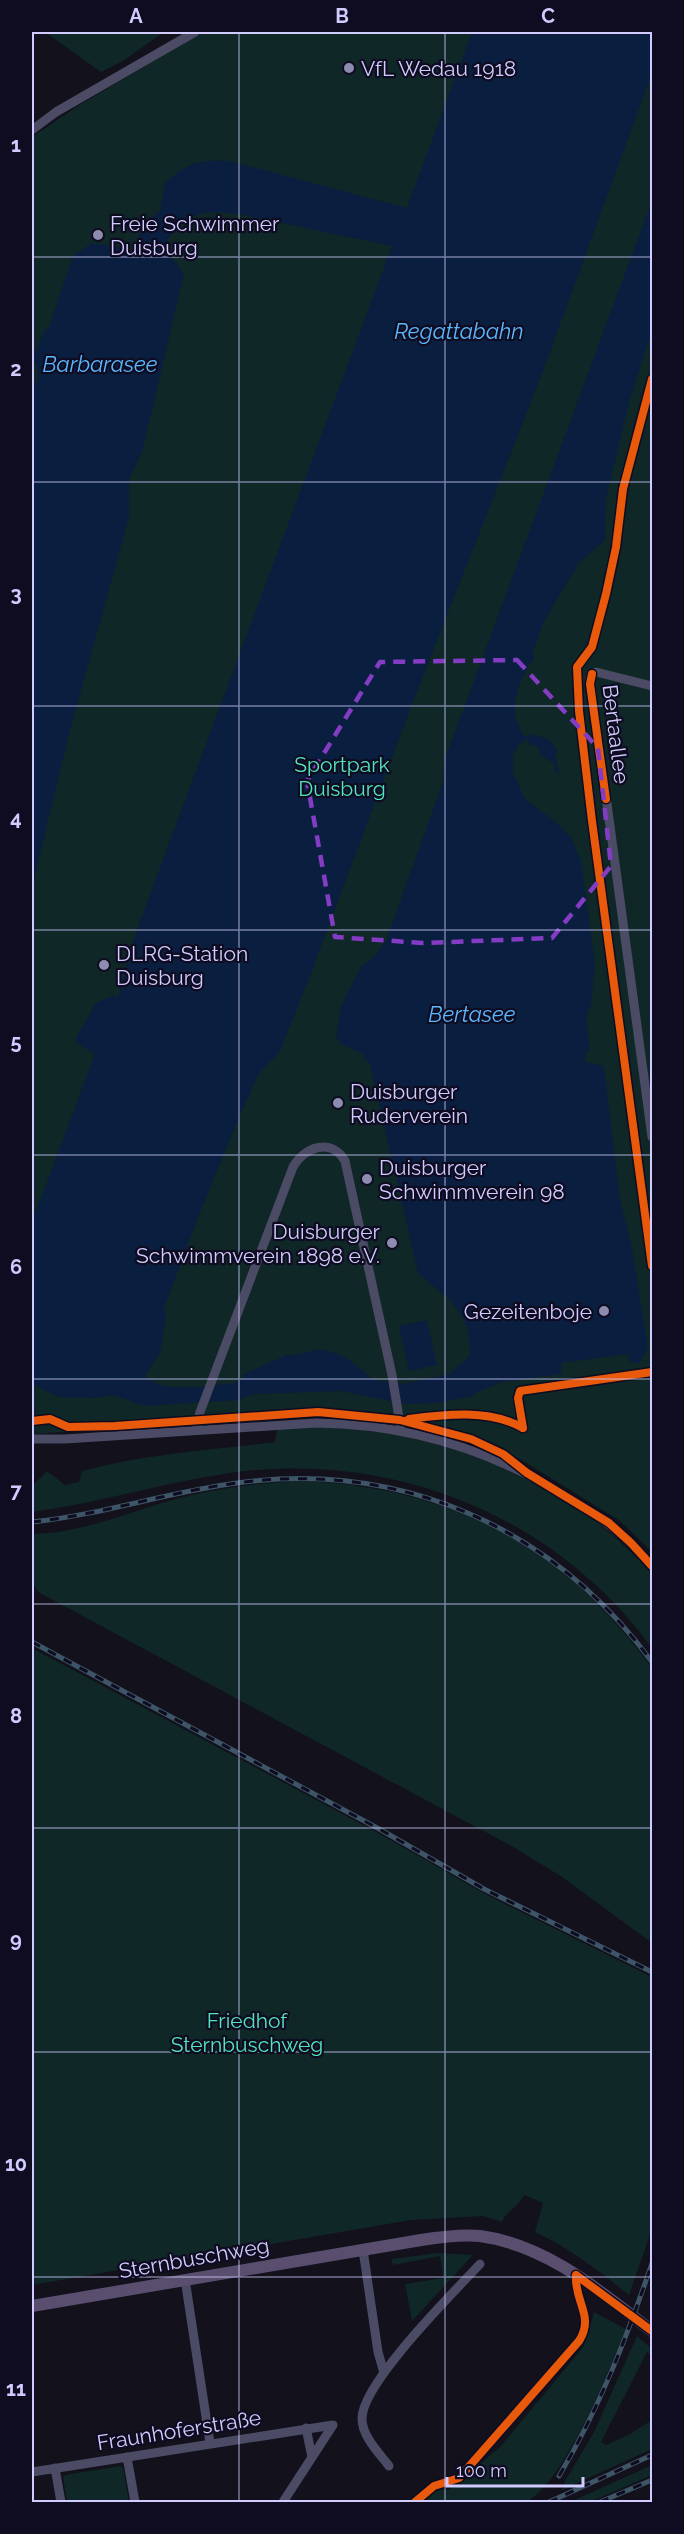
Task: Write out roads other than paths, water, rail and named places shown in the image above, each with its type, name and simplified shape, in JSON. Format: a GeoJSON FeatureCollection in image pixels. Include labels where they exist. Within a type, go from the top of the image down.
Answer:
{"type":"FeatureCollection","features":[{"type":"Feature","properties":{"kind":"main road","name":"Sternbuschweg"},"geometry":{"type":"LineString","coordinates":[[32,2306],[363,2250],[459,2236],[481,2236],[515,2245],[547,2258],[652,2331]]}},
{"type":"Feature","properties":{"kind":"street"},"geometry":{"type":"LineString","coordinates":[[32,130],[64,107],[195,32]]}},
{"type":"Feature","properties":{"kind":"street","name":"Bertaallee"},"geometry":{"type":"LineString","coordinates":[[652,686],[607,674],[592,674],[590,684],[652,1137]]}},
{"type":"Feature","properties":{"kind":"street"},"geometry":{"type":"LineString","coordinates":[[196,1430],[202,1408],[293,1167],[302,1154],[317,1147],[334,1150],[341,1154],[345,1161],[393,1381],[401,1430]]}},
{"type":"Feature","properties":{"kind":"street"},"geometry":{"type":"LineString","coordinates":[[32,1438],[65,1439],[316,1423],[352,1423],[401,1430],[466,1447],[527,1473],[609,1523],[632,1543],[652,1566]]}},
{"type":"Feature","properties":{"kind":"street"},"geometry":{"type":"LineString","coordinates":[[363,2250],[378,2352],[384,2373]]}},
{"type":"Feature","properties":{"kind":"street"},"geometry":{"type":"LineString","coordinates":[[389,2466],[368,2437],[362,2423],[362,2413],[384,2373],[480,2264]]}},
{"type":"Feature","properties":{"kind":"street"},"geometry":{"type":"LineString","coordinates":[[184,2279],[210,2443]]}},
{"type":"Feature","properties":{"kind":"street","name":"Fraunhoferstraße"},"geometry":{"type":"LineString","coordinates":[[32,2472],[333,2425],[312,2457]]}},
{"type":"Feature","properties":{"kind":"street"},"geometry":{"type":"LineString","coordinates":[[283,2502],[312,2457],[306,2428]]}},
{"type":"Feature","properties":{"kind":"street"},"geometry":{"type":"LineString","coordinates":[[127,2457],[135,2502]]}},
{"type":"Feature","properties":{"kind":"street"},"geometry":{"type":"LineString","coordinates":[[55,2468],[61,2502]]}},
{"type":"Feature","properties":{"kind":"water"},"geometry":{"type":"Polygon","coordinates":[[[472,32],[652,32],[652,73],[540,379],[412,704],[308,981],[279,1053],[259,1073],[240,1115],[163,1311],[166,1313],[161,1351],[145,1376],[153,1382],[174,1387],[234,1383],[243,1378],[242,1375],[289,1354],[291,1356],[319,1349],[338,1354],[351,1361],[373,1380],[403,1384],[451,1374],[459,1364],[463,1364],[470,1354],[467,1327],[462,1316],[450,1300],[418,1273],[370,1064],[363,1057],[364,1054],[341,1044],[336,1037],[341,1007],[360,968],[374,957],[386,941],[443,782],[445,759],[652,201],[652,330],[630,399],[606,498],[605,540],[579,563],[544,621],[533,651],[534,659],[522,677],[517,692],[515,714],[525,741],[519,744],[513,755],[513,773],[525,799],[557,823],[572,839],[581,862],[595,962],[591,1004],[586,1018],[590,1050],[586,1052],[585,1062],[604,1066],[620,1200],[631,1243],[648,1347],[640,1363],[630,1362],[628,1354],[561,1363],[562,1374],[502,1382],[475,1393],[473,1396],[437,1403],[406,1404],[341,1391],[254,1394],[238,1400],[144,1406],[114,1395],[94,1398],[59,1397],[32,1384],[32,1222],[95,1054],[77,1043],[76,1038],[96,1003],[113,996],[118,998],[130,950],[156,878],[392,246],[238,214],[215,212],[191,217],[168,238],[168,253],[184,274],[142,452],[129,479],[129,517],[70,730],[32,887],[32,387],[37,380],[38,373],[33,358],[45,329],[48,330],[73,256],[92,243],[126,248],[125,252],[133,254],[136,252],[141,227],[160,211],[165,183],[194,164],[229,161],[407,208],[472,32]]]}},
{"type":"Feature","properties":{"kind":"water"},"geometry":{"type":"Polygon","coordinates":[[[530,734],[548,739],[557,749],[555,760],[551,762],[541,755],[537,746],[528,744],[530,734]]]}},
{"type":"Feature","properties":{"kind":"water"},"geometry":{"type":"Polygon","coordinates":[[[427,1320],[437,1365],[409,1371],[399,1326],[427,1320]]]}},
{"type":"Feature","properties":{"kind":"waterway"},"geometry":{"type":"LineString","coordinates":[[524,737],[529,739]]}},
{"type":"Feature","properties":{"kind":"waterway"},"geometry":{"type":"LineString","coordinates":[[555,760],[557,772]]}},
{"type":"Feature","properties":{"kind":"railway"},"geometry":{"type":"LineString","coordinates":[[32,1522],[58,1519],[237,1483],[298,1479],[358,1483],[415,1494],[470,1514],[521,1541],[569,1575],[613,1615],[652,1662]]}},
{"type":"Feature","properties":{"kind":"railway"},"geometry":{"type":"LineString","coordinates":[[32,1642],[381,1830],[484,1889],[652,1972]]}},
{"type":"Feature","properties":{"kind":"railway"},"geometry":{"type":"LineString","coordinates":[[559,2476],[587,2425],[611,2372],[652,2263]]}},
{"type":"Feature","properties":{"kind":"railway"},"geometry":{"type":"LineString","coordinates":[[549,2502],[652,2455]]}},
{"type":"Feature","properties":{"kind":"railway"},"geometry":{"type":"LineString","coordinates":[[600,2502],[652,2480]]}},
{"type":"Feature","properties":{"kind":"place","name":"VfL Wedau 1918"},"geometry":{"type":"Point","coordinates":[349,68]}},
{"type":"Feature","properties":{"kind":"place","name":"Freie Schwimmer Duisburg"},"geometry":{"type":"Point","coordinates":[98,235]}},
{"type":"Feature","properties":{"kind":"place","name":"DLRG-Station Duisburg"},"geometry":{"type":"Point","coordinates":[104,965]}},
{"type":"Feature","properties":{"kind":"place","name":"Duisburger Ruderverein"},"geometry":{"type":"Point","coordinates":[338,1103]}},
{"type":"Feature","properties":{"kind":"place","name":"Duisburger Schwimmverein 98"},"geometry":{"type":"Point","coordinates":[367,1179]}},
{"type":"Feature","properties":{"kind":"place","name":"Duisburger Schwimmverein 1898 e.V."},"geometry":{"type":"Point","coordinates":[392,1243]}},
{"type":"Feature","properties":{"kind":"place","name":"Gezeitenboje"},"geometry":{"type":"Point","coordinates":[604,1311]}},
{"type":"Feature","properties":{"kind":"water label","name":"Regattabahn"},"geometry":{"type":"Point","coordinates":[459,331]}},
{"type":"Feature","properties":{"kind":"water label","name":"Barbarasee"},"geometry":{"type":"Point","coordinates":[100,364]}},
{"type":"Feature","properties":{"kind":"water label","name":"Bertasee"},"geometry":{"type":"Point","coordinates":[472,1014]}},
{"type":"Feature","properties":{"kind":"park label","name":"Sportpark Duisburg"},"geometry":{"type":"Point","coordinates":[342,776]}},
{"type":"Feature","properties":{"kind":"park label","name":"Friedhof Sternbuschweg"},"geometry":{"type":"Point","coordinates":[247,2032]}}]}
